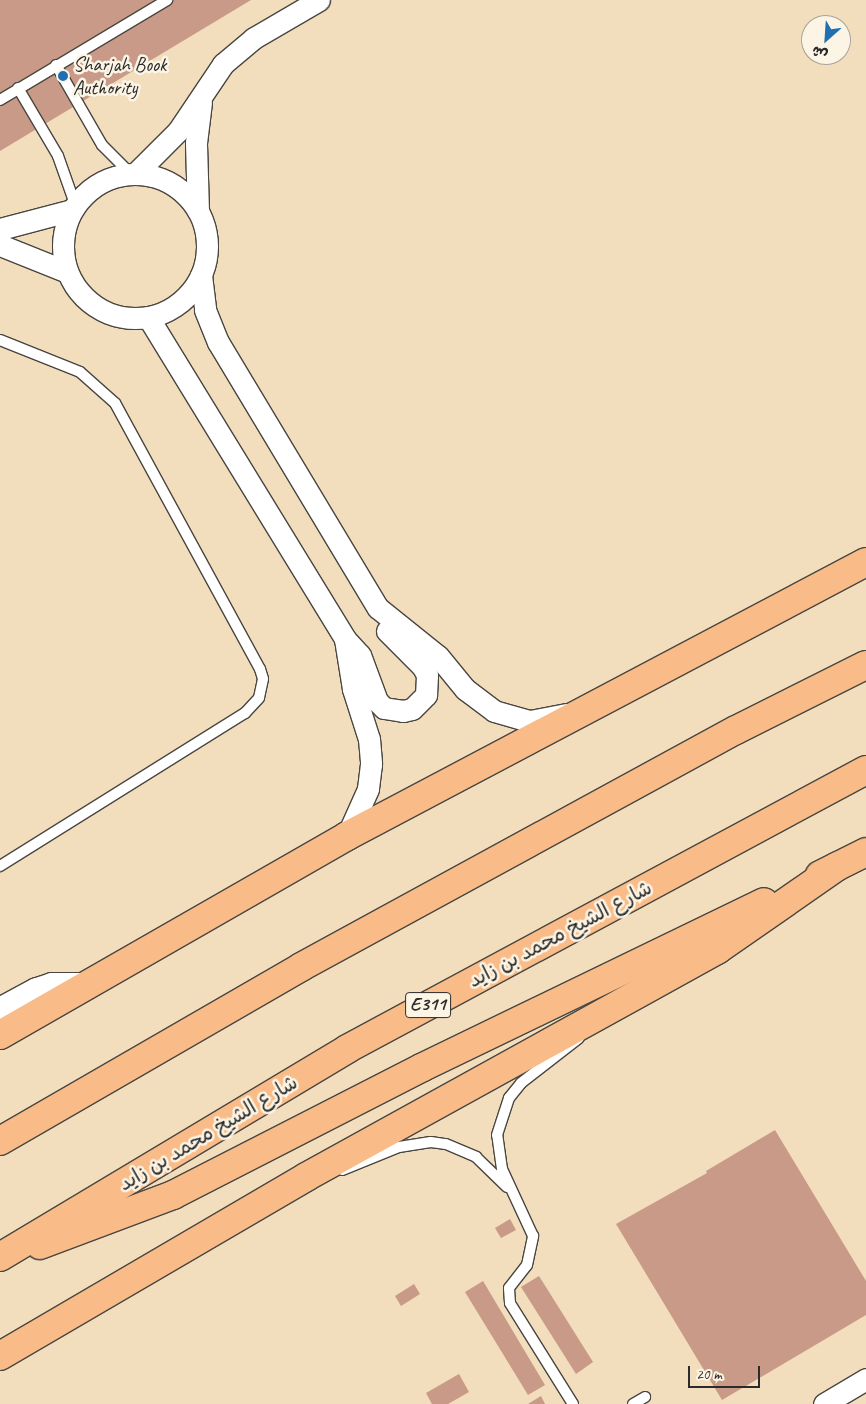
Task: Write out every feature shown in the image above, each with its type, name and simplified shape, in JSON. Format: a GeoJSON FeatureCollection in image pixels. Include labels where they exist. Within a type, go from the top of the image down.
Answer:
{"type":"FeatureCollection","features":[{"type":"Feature","properties":{"kind":"highway"},"geometry":{"type":"LineString","coordinates":[[0,1036],[83,986],[347,836],[866,562]]}},
{"type":"Feature","properties":{"kind":"highway"},"geometry":{"type":"LineString","coordinates":[[0,1141],[301,967],[736,730],[866,665]]}},
{"type":"Feature","properties":{"kind":"highway","name":"شارع الشيخ محمد بن زايد"},"geometry":{"type":"LineString","coordinates":[[0,1257],[347,1049],[866,770]]}},
{"type":"Feature","properties":{"kind":"highway"},"geometry":{"type":"LineString","coordinates":[[0,1257],[91,1228],[172,1195],[420,1068],[866,852]]}},
{"type":"Feature","properties":{"kind":"highway"},"geometry":{"type":"LineString","coordinates":[[0,1356],[306,1177],[598,1014],[717,950],[838,866]]}},
{"type":"Feature","properties":{"kind":"street"},"geometry":{"type":"LineString","coordinates":[[133,174],[178,131],[223,64],[238,50],[319,0]]}},
{"type":"Feature","properties":{"kind":"street"},"geometry":{"type":"LineString","coordinates":[[198,212],[172,184],[154,176],[133,174],[109,178],[90,188],[73,207],[62,240],[67,272],[77,289],[91,303],[115,314],[148,317],[180,302],[201,275],[207,254],[206,232],[198,212],[196,143],[201,98]]}},
{"type":"Feature","properties":{"kind":"street"},"geometry":{"type":"LineString","coordinates":[[0,229],[73,207]]}},
{"type":"Feature","properties":{"kind":"street"},"geometry":{"type":"LineString","coordinates":[[0,244],[67,272]]}},
{"type":"Feature","properties":{"kind":"street"},"geometry":{"type":"LineString","coordinates":[[148,317],[345,639],[360,655],[372,692],[384,708],[403,712],[420,703],[426,695],[427,675],[423,667],[393,639],[378,608],[218,342],[205,310],[201,275]]}},
{"type":"Feature","properties":{"kind":"street"},"geometry":{"type":"LineString","coordinates":[[378,608],[438,656],[465,688],[494,711],[530,721],[590,707]]}},
{"type":"Feature","properties":{"kind":"street"},"geometry":{"type":"LineString","coordinates":[[345,639],[353,689],[368,739],[371,764],[368,789],[347,836]]}},
{"type":"Feature","properties":{"kind":"street"},"geometry":{"type":"LineString","coordinates":[[0,1011],[37,990],[52,986],[83,986]]}},
{"type":"Feature","properties":{"kind":"street"},"geometry":{"type":"LineString","coordinates":[[824,1404],[866,1379]]}},
{"type":"Feature","properties":{"kind":"lane"},"geometry":{"type":"LineString","coordinates":[[0,100],[167,0]]}},
{"type":"Feature","properties":{"kind":"lane"},"geometry":{"type":"LineString","coordinates":[[56,65],[102,145],[133,174]]}},
{"type":"Feature","properties":{"kind":"lane"},"geometry":{"type":"LineString","coordinates":[[18,88],[58,156],[73,207]]}},
{"type":"Feature","properties":{"kind":"lane"},"geometry":{"type":"LineString","coordinates":[[0,340],[80,372],[115,402],[260,669],[262,679],[259,698],[246,713],[0,866]]}},
{"type":"Feature","properties":{"kind":"lane"},"geometry":{"type":"LineString","coordinates":[[573,1404],[510,1303],[509,1288],[528,1265],[534,1246],[530,1226],[510,1189],[498,1154],[498,1135],[509,1098],[521,1083],[566,1051],[598,1014]]}},
{"type":"Feature","properties":{"kind":"lane"},"geometry":{"type":"LineString","coordinates":[[306,1177],[341,1170],[399,1147],[431,1142],[446,1144],[476,1157],[510,1189]]}},
{"type":"Feature","properties":{"kind":"lane"},"geometry":{"type":"LineString","coordinates":[[633,1404],[646,1396]]}},
{"type":"Feature","properties":{"kind":"building","name":"Sharjah Book Authority"},"geometry":{"type":"Polygon","coordinates":[[[0,0],[251,0],[0,151],[0,0]]]}},
{"type":"Feature","properties":{"kind":"building"},"geometry":{"type":"Polygon","coordinates":[[[775,1130],[866,1281],[866,1315],[722,1400],[616,1224],[707,1173],[706,1171],[775,1130]]]}},
{"type":"Feature","properties":{"kind":"building"},"geometry":{"type":"Polygon","coordinates":[[[510,1219],[516,1230],[501,1238],[495,1228],[510,1219]]]}},
{"type":"Feature","properties":{"kind":"building"},"geometry":{"type":"Polygon","coordinates":[[[539,1276],[593,1362],[576,1374],[521,1287],[539,1276]]]}},
{"type":"Feature","properties":{"kind":"building"},"geometry":{"type":"Polygon","coordinates":[[[483,1281],[545,1385],[528,1395],[465,1292],[483,1281]]]}},
{"type":"Feature","properties":{"kind":"building"},"geometry":{"type":"Polygon","coordinates":[[[414,1284],[420,1294],[401,1306],[395,1296],[414,1284]]]}},
{"type":"Feature","properties":{"kind":"building"},"geometry":{"type":"Polygon","coordinates":[[[459,1374],[469,1392],[448,1404],[432,1404],[426,1393],[459,1374]]]}},
{"type":"Feature","properties":{"kind":"building"},"geometry":{"type":"Polygon","coordinates":[[[541,1396],[545,1404],[528,1404],[541,1396]]]}},
{"type":"Feature","properties":{"kind":"place","name":"Sharjah Book Authority"},"geometry":{"type":"Point","coordinates":[63,76]}}]}
